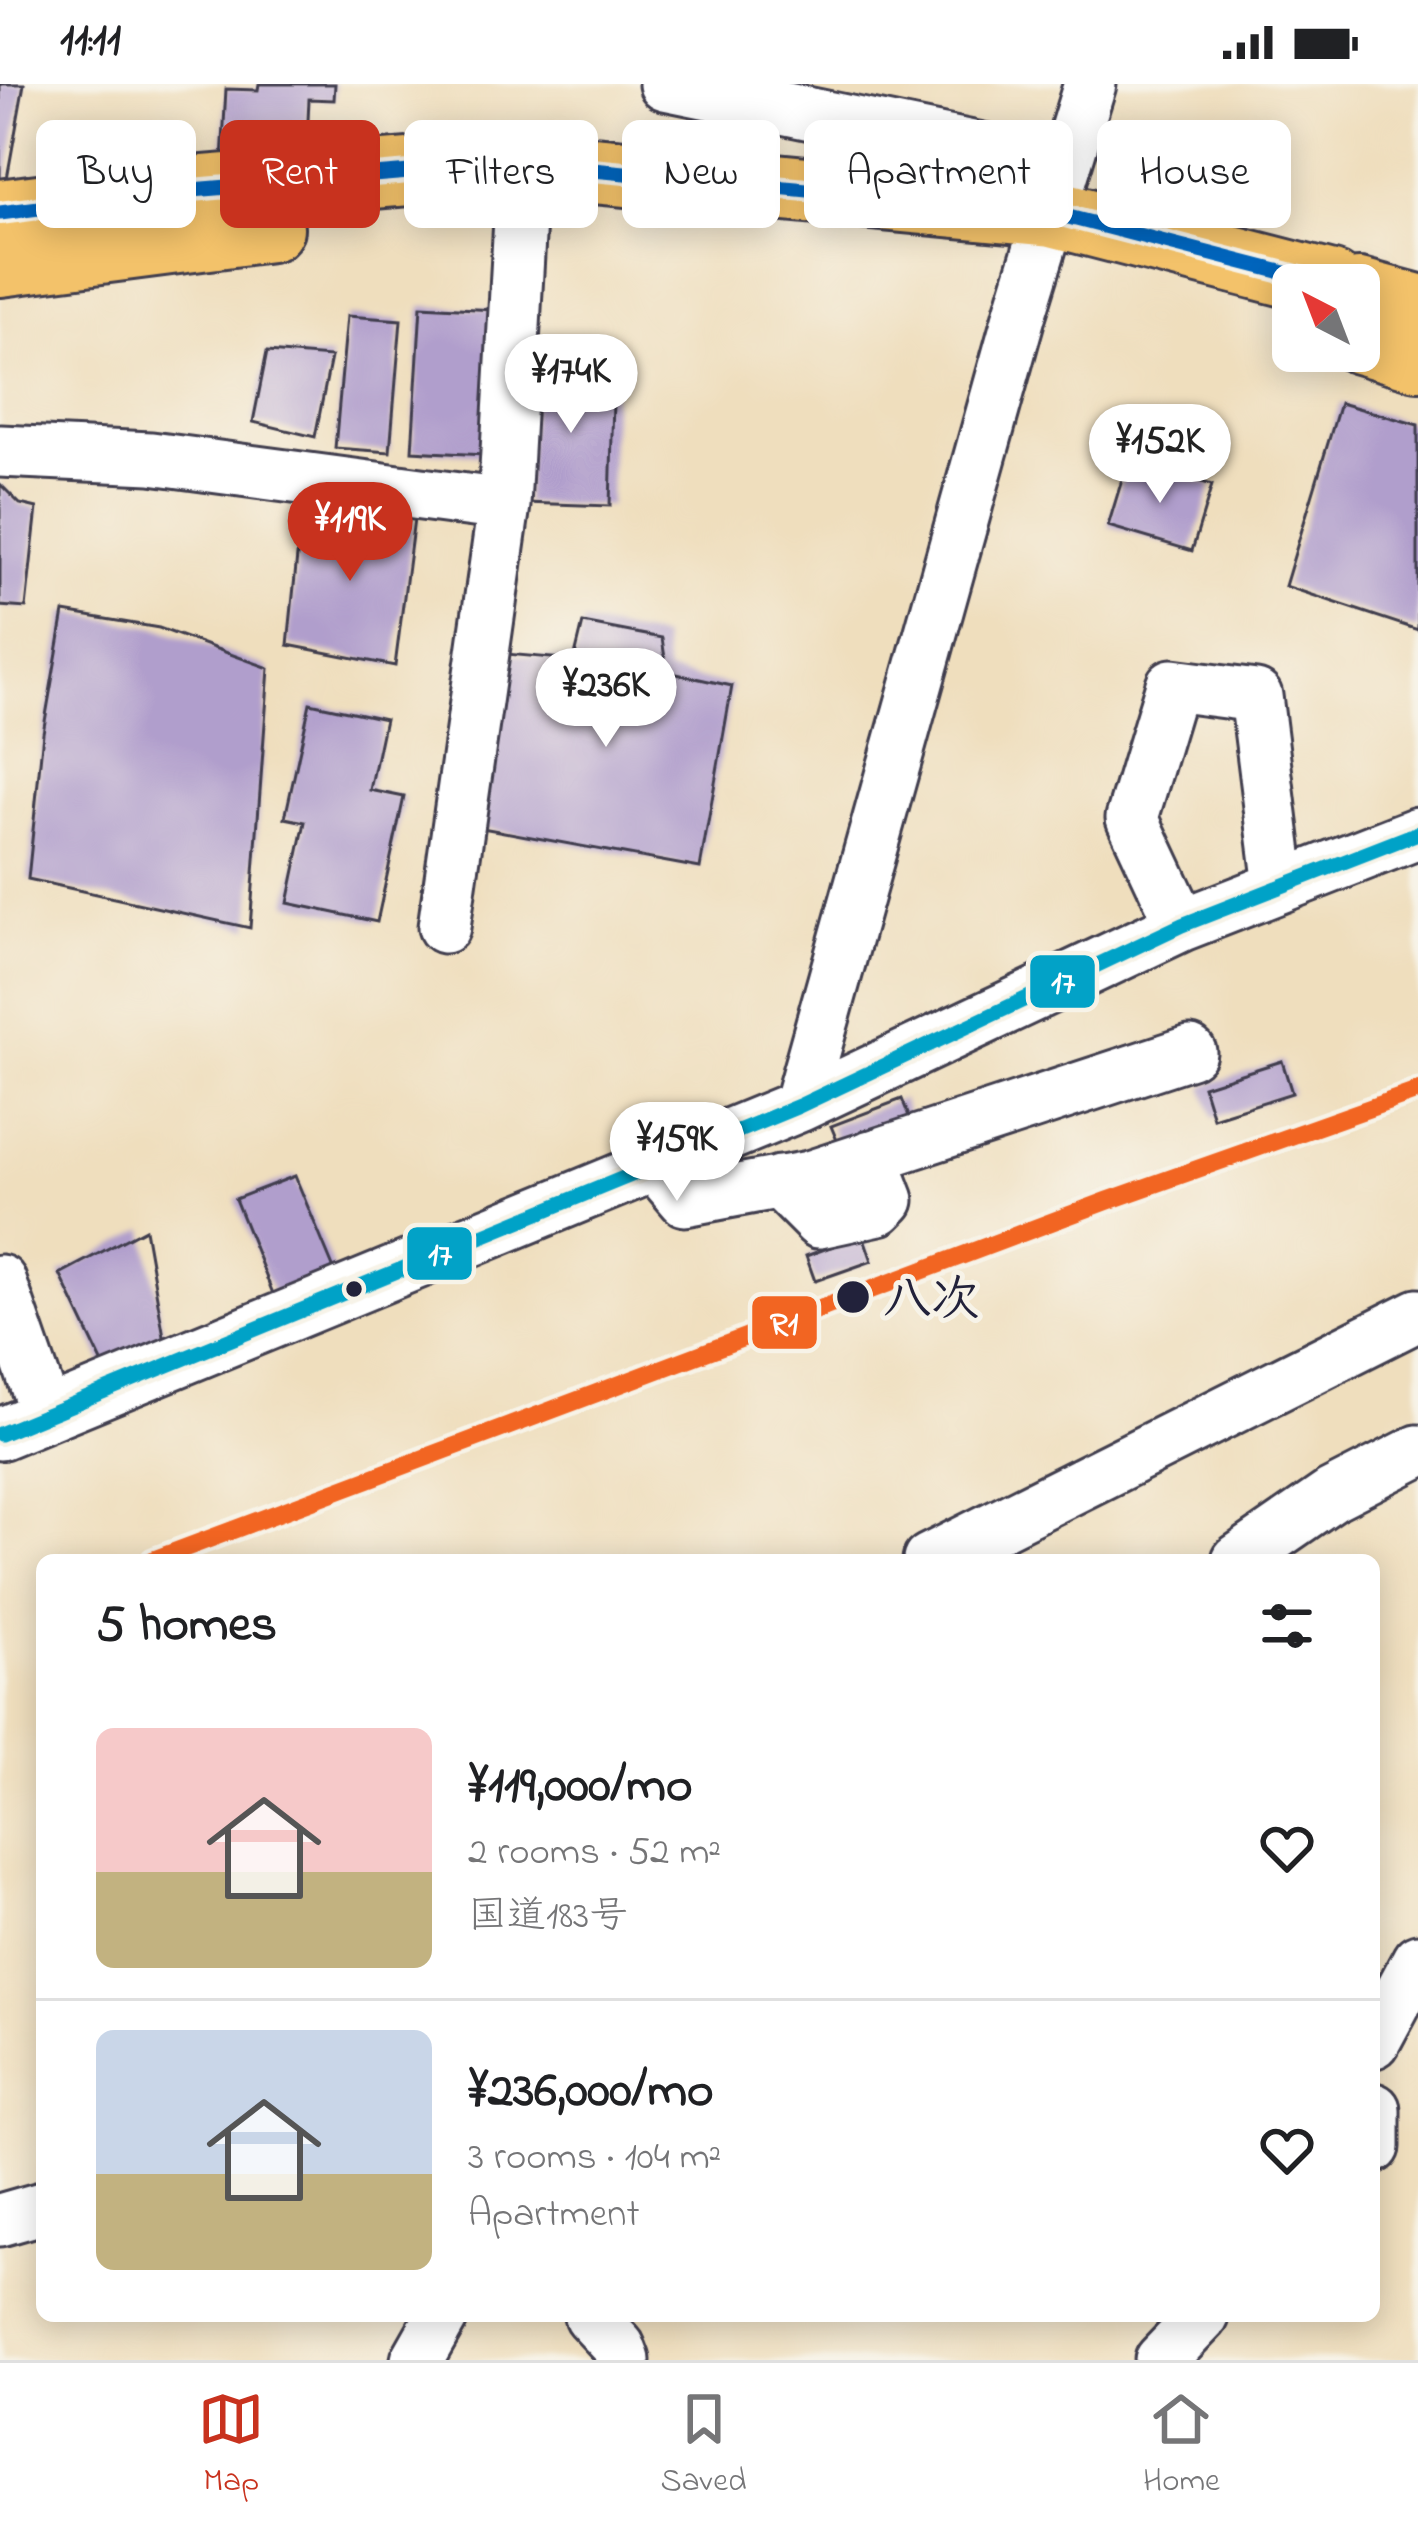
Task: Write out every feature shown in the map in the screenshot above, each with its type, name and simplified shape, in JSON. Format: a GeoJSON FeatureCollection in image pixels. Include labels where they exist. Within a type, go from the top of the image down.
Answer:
{"type":"FeatureCollection","features":[{"type":"Feature","properties":{"kind":"highway"},"geometry":{"type":"LineString","coordinates":[[0,213],[156,193],[518,163],[804,189]]}},
{"type":"Feature","properties":{"kind":"highway"},"geometry":{"type":"LineString","coordinates":[[598,202],[804,206]]}},
{"type":"Feature","properties":{"kind":"highway"},"geometry":{"type":"LineString","coordinates":[[0,263],[404,215]]}},
{"type":"Feature","properties":{"kind":"highway"},"geometry":{"type":"LineString","coordinates":[[1073,217],[1272,269]]}},
{"type":"Feature","properties":{"kind":"highway"},"geometry":{"type":"LineString","coordinates":[[1073,221],[1272,311]]}},
{"type":"Feature","properties":{"kind":"highway"},"geometry":{"type":"LineString","coordinates":[[1380,298],[1418,308]]}},
{"type":"Feature","properties":{"kind":"highway"},"geometry":{"type":"LineString","coordinates":[[1380,346],[1418,357]]}},
{"type":"Feature","properties":{"kind":"street"},"geometry":{"type":"LineString","coordinates":[[664,84],[804,130]]}},
{"type":"Feature","properties":{"kind":"street"},"geometry":{"type":"LineString","coordinates":[[1073,141],[1090,84]]}},
{"type":"Feature","properties":{"kind":"street"},"geometry":{"type":"LineString","coordinates":[[444,927],[504,506],[519,228]]}},
{"type":"Feature","properties":{"kind":"street"},"geometry":{"type":"LineString","coordinates":[[799,1106],[1047,228]]}},
{"type":"Feature","properties":{"kind":"street"},"geometry":{"type":"LineString","coordinates":[[0,451],[151,458],[504,506]]}},
{"type":"Feature","properties":{"kind":"street"},"geometry":{"type":"LineString","coordinates":[[1182,925],[1132,818],[1172,685],[1256,696],[1297,880]]}},
{"type":"Feature","properties":{"kind":"street"},"geometry":{"type":"LineString","coordinates":[[0,1434],[799,1106],[1182,925],[1418,833]]}},
{"type":"Feature","properties":{"kind":"street"},"geometry":{"type":"LineString","coordinates":[[656,1166],[686,1200],[779,1182],[1190,1052]]}},
{"type":"Feature","properties":{"kind":"street"},"geometry":{"type":"LineString","coordinates":[[0,1281],[46,1414]]}},
{"type":"Feature","properties":{"kind":"street"},"geometry":{"type":"LineString","coordinates":[[940,1554],[1418,1315]]}},
{"type":"Feature","properties":{"kind":"street"},"geometry":{"type":"LineString","coordinates":[[1247,1554],[1331,1495],[1418,1450]]}},
{"type":"Feature","properties":{"kind":"street"},"geometry":{"type":"LineString","coordinates":[[1380,2031],[1418,1960]]}},
{"type":"Feature","properties":{"kind":"street"},"geometry":{"type":"LineString","coordinates":[[0,2220],[36,2210]]}},
{"type":"Feature","properties":{"kind":"street"},"geometry":{"type":"LineString","coordinates":[[417,2360],[439,2322]]}},
{"type":"Feature","properties":{"kind":"street"},"geometry":{"type":"LineString","coordinates":[[596,2322],[619,2347],[624,2360]]}},
{"type":"Feature","properties":{"kind":"street"},"geometry":{"type":"LineString","coordinates":[[1160,2360],[1197,2322]]}},
{"type":"Feature","properties":{"kind":"building"},"geometry":{"type":"Polygon","coordinates":[[[0,84],[24,84],[6,184],[0,183],[0,84]]]}},
{"type":"Feature","properties":{"kind":"building"},"geometry":{"type":"Polygon","coordinates":[[[259,84],[335,84],[334,100],[309,99],[308,120],[224,120],[226,89],[258,90],[259,84]]]}},
{"type":"Feature","properties":{"kind":"building"},"geometry":{"type":"Polygon","coordinates":[[[421,306],[494,310],[484,455],[412,451],[421,306]]]}},
{"type":"Feature","properties":{"kind":"building"},"geometry":{"type":"Polygon","coordinates":[[[347,316],[401,320],[390,452],[335,448],[347,316]]]}},
{"type":"Feature","properties":{"kind":"building"},"geometry":{"type":"Polygon","coordinates":[[[267,352],[331,357],[315,437],[253,422],[267,352]]]}},
{"type":"Feature","properties":{"kind":"building"},"geometry":{"type":"Polygon","coordinates":[[[536,365],[614,365],[610,506],[525,503],[536,365]]]}},
{"type":"Feature","properties":{"kind":"building"},"geometry":{"type":"Polygon","coordinates":[[[1340,403],[1418,425],[1418,630],[1285,586],[1340,403]]]}},
{"type":"Feature","properties":{"kind":"building"},"geometry":{"type":"Polygon","coordinates":[[[1128,460],[1212,485],[1192,551],[1108,526],[1128,460]]]}},
{"type":"Feature","properties":{"kind":"building"},"geometry":{"type":"Polygon","coordinates":[[[0,484],[20,504],[37,508],[26,608],[0,606],[0,484]]]}},
{"type":"Feature","properties":{"kind":"building"},"geometry":{"type":"Polygon","coordinates":[[[302,507],[414,519],[395,666],[288,645],[302,507]]]}},
{"type":"Feature","properties":{"kind":"building"},"geometry":{"type":"Polygon","coordinates":[[[64,612],[159,628],[269,668],[250,928],[28,879],[43,733],[64,612]]]}},
{"type":"Feature","properties":{"kind":"building"},"geometry":{"type":"Polygon","coordinates":[[[583,623],[662,638],[667,672],[732,686],[700,868],[477,827],[507,654],[574,660],[583,623]]]}},
{"type":"Feature","properties":{"kind":"building"},"geometry":{"type":"Polygon","coordinates":[[[310,703],[385,719],[370,790],[404,797],[377,922],[288,903],[305,822],[285,818],[310,703]]]}},
{"type":"Feature","properties":{"kind":"building"},"geometry":{"type":"Polygon","coordinates":[[[1282,1061],[1292,1093],[1213,1118],[1203,1086],[1282,1061]]]}},
{"type":"Feature","properties":{"kind":"building"},"geometry":{"type":"Polygon","coordinates":[[[902,1099],[919,1141],[847,1164],[831,1126],[902,1099]]]}},
{"type":"Feature","properties":{"kind":"building"},"geometry":{"type":"Polygon","coordinates":[[[295,1176],[338,1279],[280,1311],[235,1199],[295,1176]]]}},
{"type":"Feature","properties":{"kind":"building"},"geometry":{"type":"Polygon","coordinates":[[[145,1229],[168,1359],[111,1381],[60,1274],[145,1229]]]}},
{"type":"Feature","properties":{"kind":"building"},"geometry":{"type":"Polygon","coordinates":[[[863,1235],[872,1261],[815,1281],[806,1256],[863,1235]]]}},
{"type":"Feature","properties":{"kind":"transit line"},"geometry":{"type":"LineString","coordinates":[[0,213],[156,193],[518,163],[1053,213],[1272,270]]}},
{"type":"Feature","properties":{"kind":"transit line","name":"17"},"geometry":{"type":"LineString","coordinates":[[0,1434],[799,1106],[1182,925],[1418,833]]}},
{"type":"Feature","properties":{"kind":"transit line","name":"R1"},"geometry":{"type":"LineString","coordinates":[[169,1554],[1107,1201],[1418,1091]]}},
{"type":"Feature","properties":{"kind":"place","name":"八次"},"geometry":{"type":"Point","coordinates":[853,1297]}}]}
